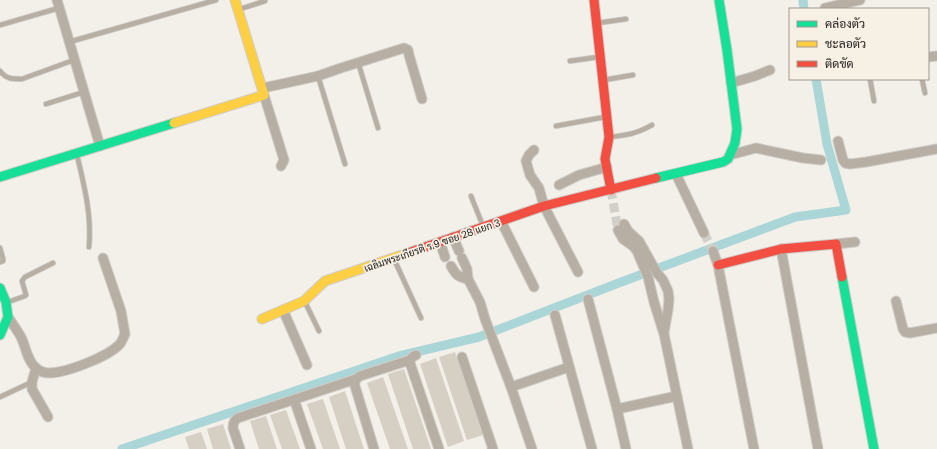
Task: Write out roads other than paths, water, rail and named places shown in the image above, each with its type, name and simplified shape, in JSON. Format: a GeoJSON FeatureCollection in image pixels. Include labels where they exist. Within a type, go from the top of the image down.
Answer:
{"type":"FeatureCollection","features":[{"type":"Feature","properties":{"kind":"street"},"geometry":{"type":"LineString","coordinates":[[594,0],[609,137],[605,159],[611,190]]}},
{"type":"Feature","properties":{"kind":"street"},"geometry":{"type":"LineString","coordinates":[[719,0],[737,129],[736,143],[730,155]]}},
{"type":"Feature","properties":{"kind":"street"},"geometry":{"type":"LineString","coordinates":[[825,8],[860,0]]}},
{"type":"Feature","properties":{"kind":"street"},"geometry":{"type":"LineString","coordinates":[[58,4],[100,146]]}},
{"type":"Feature","properties":{"kind":"street"},"geometry":{"type":"LineString","coordinates":[[237,5],[284,160],[281,166]]}},
{"type":"Feature","properties":{"kind":"street"},"geometry":{"type":"LineString","coordinates":[[0,177],[100,146],[264,91],[318,76],[404,48],[408,50],[422,99]]}},
{"type":"Feature","properties":{"kind":"street"},"geometry":{"type":"LineString","coordinates":[[731,83],[756,76],[770,70]]}},
{"type":"Feature","properties":{"kind":"street"},"geometry":{"type":"LineString","coordinates":[[838,141],[843,160],[845,163],[850,164],[937,149]]}},
{"type":"Feature","properties":{"kind":"street"},"geometry":{"type":"LineString","coordinates":[[730,155],[756,148],[803,158],[821,160]]}},
{"type":"Feature","properties":{"kind":"street"},"geometry":{"type":"LineString","coordinates":[[534,150],[526,161],[530,175],[539,188],[544,206],[578,272]]}},
{"type":"Feature","properties":{"kind":"street","name":"เฉลิมพระเกียรติ ร.9 ซอย 28 แยก 3"},"geometry":{"type":"LineString","coordinates":[[262,319],[304,301],[325,281],[544,206],[723,162],[728,159],[730,155]]}},
{"type":"Feature","properties":{"kind":"street"},"geometry":{"type":"LineString","coordinates":[[559,185],[579,175],[607,167]]}},
{"type":"Feature","properties":{"kind":"street"},"geometry":{"type":"LineString","coordinates":[[676,174],[704,233]]}},
{"type":"Feature","properties":{"kind":"street"},"geometry":{"type":"LineString","coordinates":[[501,221],[534,287]]}},
{"type":"Feature","properties":{"kind":"street"},"geometry":{"type":"LineString","coordinates":[[621,227],[639,241],[645,261],[653,275],[654,302],[664,334],[688,449]]}},
{"type":"Feature","properties":{"kind":"street"},"geometry":{"type":"LineString","coordinates":[[453,237],[467,269],[468,279],[480,302],[532,449]]}},
{"type":"Feature","properties":{"kind":"street"},"geometry":{"type":"LineString","coordinates":[[440,242],[445,257]]}},
{"type":"Feature","properties":{"kind":"street"},"geometry":{"type":"LineString","coordinates":[[718,265],[781,249],[855,242]]}},
{"type":"Feature","properties":{"kind":"street"},"geometry":{"type":"LineString","coordinates":[[836,244],[874,449]]}},
{"type":"Feature","properties":{"kind":"street"},"geometry":{"type":"LineString","coordinates":[[781,249],[818,449]]}},
{"type":"Feature","properties":{"kind":"street"},"geometry":{"type":"LineString","coordinates":[[713,251],[718,265],[754,449]]}},
{"type":"Feature","properties":{"kind":"street"},"geometry":{"type":"LineString","coordinates":[[0,288],[7,309],[22,338],[31,363],[41,372],[48,373],[67,371],[96,359],[119,345],[125,334],[121,311],[103,258]]}},
{"type":"Feature","properties":{"kind":"street"},"geometry":{"type":"LineString","coordinates":[[451,266],[456,275],[461,278],[468,279]]}},
{"type":"Feature","properties":{"kind":"street"},"geometry":{"type":"LineString","coordinates":[[653,275],[663,280],[668,291],[668,310],[664,334]]}},
{"type":"Feature","properties":{"kind":"street"},"geometry":{"type":"LineString","coordinates":[[588,299],[626,449]]}},
{"type":"Feature","properties":{"kind":"street"},"geometry":{"type":"LineString","coordinates":[[896,301],[905,332],[910,333],[937,328]]}},
{"type":"Feature","properties":{"kind":"street"},"geometry":{"type":"LineString","coordinates":[[0,335],[7,309]]}},
{"type":"Feature","properties":{"kind":"street"},"geometry":{"type":"LineString","coordinates":[[283,310],[306,365]]}},
{"type":"Feature","properties":{"kind":"street"},"geometry":{"type":"LineString","coordinates":[[555,315],[592,449]]}},
{"type":"Feature","properties":{"kind":"street"},"geometry":{"type":"LineString","coordinates":[[240,449],[233,428],[234,420],[356,379],[360,376],[413,357],[410,363],[439,449]]}},
{"type":"Feature","properties":{"kind":"street"},"geometry":{"type":"LineString","coordinates":[[462,357],[492,449]]}},
{"type":"Feature","properties":{"kind":"street"},"geometry":{"type":"LineString","coordinates":[[511,387],[569,367]]}},
{"type":"Feature","properties":{"kind":"street"},"geometry":{"type":"LineString","coordinates":[[36,368],[32,382],[32,389],[48,417]]}},
{"type":"Feature","properties":{"kind":"street"},"geometry":{"type":"LineString","coordinates":[[356,379],[354,382],[355,386],[374,449]]}},
{"type":"Feature","properties":{"kind":"street"},"geometry":{"type":"LineString","coordinates":[[617,409],[677,396]]}},
{"type":"Feature","properties":{"kind":"street"},"geometry":{"type":"LineString","coordinates":[[296,405],[311,449]]}},
{"type":"Feature","properties":{"kind":"lane"},"geometry":{"type":"LineString","coordinates":[[69,42],[216,0]]}},
{"type":"Feature","properties":{"kind":"lane"},"geometry":{"type":"LineString","coordinates":[[237,5],[265,1]]}},
{"type":"Feature","properties":{"kind":"lane"},"geometry":{"type":"LineString","coordinates":[[0,25],[58,4]]}},
{"type":"Feature","properties":{"kind":"lane"},"geometry":{"type":"LineString","coordinates":[[596,23],[626,19]]}},
{"type":"Feature","properties":{"kind":"lane"},"geometry":{"type":"LineString","coordinates":[[570,61],[600,57]]}},
{"type":"Feature","properties":{"kind":"lane"},"geometry":{"type":"LineString","coordinates":[[0,71],[6,77],[12,79],[22,79],[74,60]]}},
{"type":"Feature","properties":{"kind":"lane"},"geometry":{"type":"LineString","coordinates":[[358,62],[378,128]]}},
{"type":"Feature","properties":{"kind":"lane"},"geometry":{"type":"LineString","coordinates":[[603,80],[633,75]]}},
{"type":"Feature","properties":{"kind":"lane"},"geometry":{"type":"LineString","coordinates":[[318,76],[345,164]]}},
{"type":"Feature","properties":{"kind":"lane"},"geometry":{"type":"LineString","coordinates":[[870,80],[874,101]]}},
{"type":"Feature","properties":{"kind":"lane"},"geometry":{"type":"LineString","coordinates":[[922,80],[925,93]]}},
{"type":"Feature","properties":{"kind":"lane"},"geometry":{"type":"LineString","coordinates":[[46,104],[84,92]]}},
{"type":"Feature","properties":{"kind":"lane"},"geometry":{"type":"LineString","coordinates":[[556,126],[607,117]]}},
{"type":"Feature","properties":{"kind":"lane"},"geometry":{"type":"LineString","coordinates":[[609,137],[627,135],[641,131],[652,125]]}},
{"type":"Feature","properties":{"kind":"lane"},"geometry":{"type":"LineString","coordinates":[[77,153],[88,202],[89,247]]}},
{"type":"Feature","properties":{"kind":"lane"},"geometry":{"type":"LineString","coordinates":[[471,196],[483,227]]}},
{"type":"Feature","properties":{"kind":"lane"},"geometry":{"type":"LineString","coordinates":[[0,248],[3,261],[0,262]]}},
{"type":"Feature","properties":{"kind":"lane"},"geometry":{"type":"LineString","coordinates":[[394,258],[421,318]]}},
{"type":"Feature","properties":{"kind":"lane"},"geometry":{"type":"LineString","coordinates":[[7,309],[26,295],[22,281],[25,277],[53,263]]}},
{"type":"Feature","properties":{"kind":"lane"},"geometry":{"type":"LineString","coordinates":[[304,301],[319,331]]}},
{"type":"Feature","properties":{"kind":"lane"},"geometry":{"type":"LineString","coordinates":[[0,397],[32,382]]}},
{"type":"Feature","properties":{"kind":"waterway"},"geometry":{"type":"LineString","coordinates":[[803,0],[804,8]]}},
{"type":"Feature","properties":{"kind":"waterway"},"geometry":{"type":"LineString","coordinates":[[122,449],[399,356],[479,337],[795,217],[846,210],[827,144],[816,80]]}},
{"type":"Feature","properties":{"kind":"tunnel"},"geometry":{"type":"LineString","coordinates":[[611,190],[618,230]]}},
{"type":"Feature","properties":{"kind":"tunnel"},"geometry":{"type":"LineString","coordinates":[[704,233],[713,251]]}}]}
